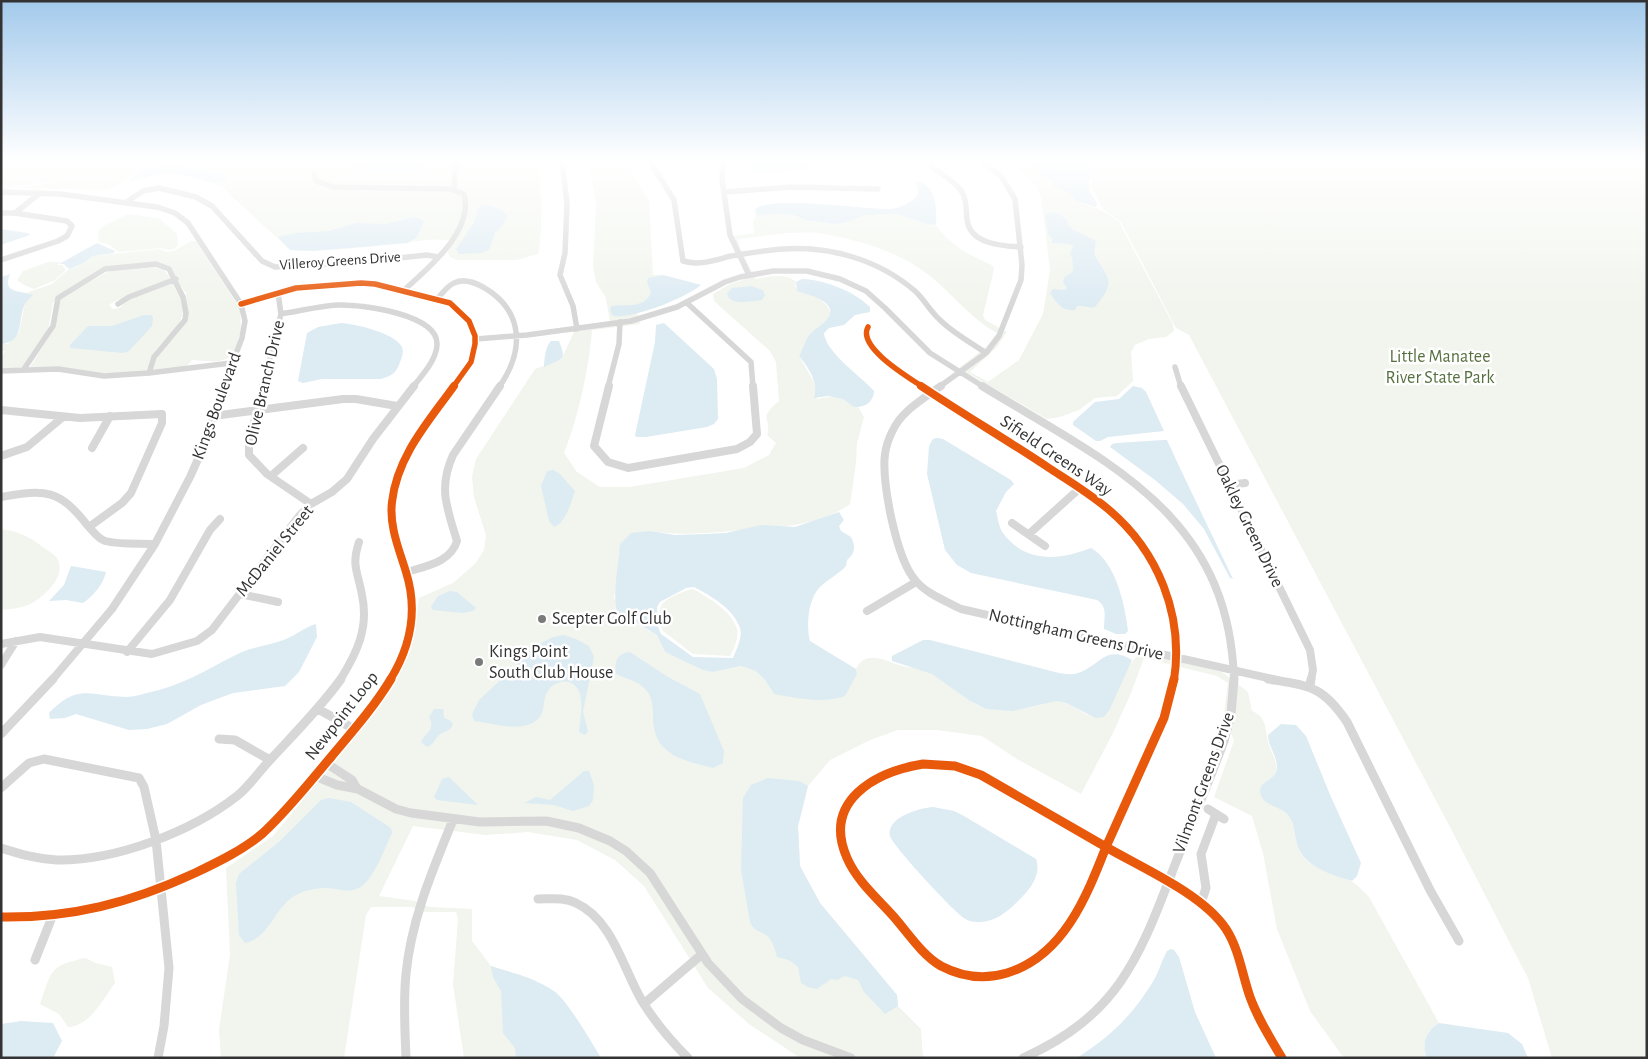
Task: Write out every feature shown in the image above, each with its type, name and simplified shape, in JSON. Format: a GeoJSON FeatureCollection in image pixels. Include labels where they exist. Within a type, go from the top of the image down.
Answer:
{"type":"FeatureCollection","features":[{"type":"Feature","properties":{"kind":"street"},"geometry":{"type":"LineString","coordinates":[[15,213],[19,209]]}},
{"type":"Feature","properties":{"kind":"street","name":"Kings Boulevard"},"geometry":{"type":"LineString","coordinates":[[1,734],[37,698],[112,609],[155,544],[207,439],[231,363],[242,338],[245,326],[241,304],[188,223],[181,217],[164,209]]}},
{"type":"Feature","properties":{"kind":"street","name":"Villeroy Greens Drive"},"geometry":{"type":"LineString","coordinates":[[215,209],[262,261],[276,267],[319,266],[427,255],[438,257]]}},
{"type":"Feature","properties":{"kind":"street"},"geometry":{"type":"LineString","coordinates":[[403,291],[438,257],[456,236],[464,209]]}},
{"type":"Feature","properties":{"kind":"street"},"geometry":{"type":"LineString","coordinates":[[567,209],[565,253],[560,275],[573,306],[577,328]]}},
{"type":"Feature","properties":{"kind":"street"},"geometry":{"type":"LineString","coordinates":[[675,209],[680,256],[683,261],[693,264],[703,263],[764,249],[795,247],[816,248],[855,258],[879,267],[912,289],[939,319],[986,353]]}},
{"type":"Feature","properties":{"kind":"street"},"geometry":{"type":"LineString","coordinates":[[726,209],[730,235],[749,275]]}},
{"type":"Feature","properties":{"kind":"street"},"geometry":{"type":"LineString","coordinates":[[967,209],[968,225],[980,238],[991,243],[1020,247]]}},
{"type":"Feature","properties":{"kind":"street","name":"Nottingham Greens Drive"},"geometry":{"type":"LineString","coordinates":[[1017,209],[1021,280],[999,336],[986,353],[931,392],[904,414],[892,431],[885,454],[886,487],[898,546],[906,569],[916,582],[931,593],[961,609],[1269,679],[1297,682],[1310,686],[1332,700],[1340,710],[1430,890],[1459,940]]}},
{"type":"Feature","properties":{"kind":"street"},"geometry":{"type":"LineString","coordinates":[[1,213],[15,213],[67,221],[72,226],[67,236],[58,241],[1,260]]}},
{"type":"Feature","properties":{"kind":"street"},"geometry":{"type":"LineString","coordinates":[[24,369],[50,332],[53,326],[56,303],[65,292],[105,270],[124,266],[156,264],[168,269],[176,279],[183,298],[186,314],[184,323],[154,357],[149,373]]}},
{"type":"Feature","properties":{"kind":"street","name":"Vilmont Greens Drive"},"geometry":{"type":"LineString","coordinates":[[476,342],[499,342],[514,337],[637,320],[687,303],[719,285],[749,275],[780,271],[804,271],[824,274],[855,285],[879,301],[918,344],[959,372],[1099,457],[1138,485],[1160,504],[1193,544],[1216,588],[1230,632],[1234,671],[1231,715],[1225,734],[1141,952],[1114,993],[1095,1013],[1072,1032],[1051,1045],[1023,1058]]}},
{"type":"Feature","properties":{"kind":"street"},"geometry":{"type":"LineString","coordinates":[[118,304],[129,297],[176,279]]}},
{"type":"Feature","properties":{"kind":"street"},"geometry":{"type":"LineString","coordinates":[[408,572],[448,556],[456,547],[457,541],[443,497],[444,475],[453,455],[508,374],[515,358],[512,315],[492,292],[475,282],[466,280],[454,283],[437,299]]}},
{"type":"Feature","properties":{"kind":"street"},"geometry":{"type":"LineString","coordinates":[[241,304],[308,286],[374,284],[450,303],[470,320],[476,331],[476,342]]}},
{"type":"Feature","properties":{"kind":"street","name":"Olive Branch Drive"},"geometry":{"type":"LineString","coordinates":[[278,293],[281,314],[249,443],[249,454],[253,461],[271,476],[311,504]]}},
{"type":"Feature","properties":{"kind":"street"},"geometry":{"type":"LineString","coordinates":[[620,322],[619,344],[594,446],[601,459],[616,467],[628,468],[736,449],[750,442],[756,434],[751,362],[687,303]]}},
{"type":"Feature","properties":{"kind":"street","name":"McDaniel Street"},"geometry":{"type":"LineString","coordinates":[[1,644],[40,636],[127,652],[152,654],[197,641],[212,630],[311,504],[332,492],[347,479],[373,439],[436,354],[438,340],[434,331],[428,325],[407,316],[357,306],[329,306],[281,314]]}},
{"type":"Feature","properties":{"kind":"street","name":"Sifield Greens Way"},"geometry":{"type":"LineString","coordinates":[[868,327],[865,337],[873,348],[905,376],[1080,488],[1125,525],[1151,560],[1172,608],[1176,627],[1178,658],[1174,686],[1166,712],[1106,847],[1074,918],[1052,945],[1037,959],[1009,974],[991,978],[974,977],[942,966],[919,946],[850,866],[844,852],[840,829],[847,804],[868,783],[899,768],[921,764],[939,764],[975,773],[1106,847],[1201,903],[1220,922],[1230,937],[1254,1008],[1282,1058]]}},
{"type":"Feature","properties":{"kind":"street","name":"Newpoint Loop"},"geometry":{"type":"LineString","coordinates":[[1,917],[52,917],[115,906],[160,890],[234,854],[260,835],[278,818],[326,763],[382,694],[406,646],[412,626],[413,595],[408,572],[392,522],[392,505],[398,474],[411,446],[466,371],[475,354],[476,342]]}},
{"type":"Feature","properties":{"kind":"street"},"geometry":{"type":"LineString","coordinates":[[1,371],[58,369],[103,376],[149,373],[231,363]]}},
{"type":"Feature","properties":{"kind":"street","name":"Oakley Green Drive"},"geometry":{"type":"LineString","coordinates":[[1175,367],[1182,390],[1310,650],[1313,670],[1310,686]]}},
{"type":"Feature","properties":{"kind":"street"},"geometry":{"type":"LineString","coordinates":[[213,416],[343,399],[356,399],[397,406]]}},
{"type":"Feature","properties":{"kind":"street"},"geometry":{"type":"LineString","coordinates":[[1,410],[80,418],[162,414],[162,423],[131,493],[122,503],[89,527]]}},
{"type":"Feature","properties":{"kind":"street"},"geometry":{"type":"LineString","coordinates":[[92,448],[110,416]]}},
{"type":"Feature","properties":{"kind":"street"},"geometry":{"type":"LineString","coordinates":[[1,456],[21,450],[40,438],[62,417]]}},
{"type":"Feature","properties":{"kind":"street"},"geometry":{"type":"LineString","coordinates":[[271,476],[303,448]]}},
{"type":"Feature","properties":{"kind":"street"},"geometry":{"type":"LineString","coordinates":[[1229,484],[1245,483]]}},
{"type":"Feature","properties":{"kind":"street"},"geometry":{"type":"LineString","coordinates":[[1029,534],[1080,488]]}},
{"type":"Feature","properties":{"kind":"street"},"geometry":{"type":"LineString","coordinates":[[1,498],[28,493],[52,495],[63,499],[104,541],[155,544]]}},
{"type":"Feature","properties":{"kind":"street"},"geometry":{"type":"LineString","coordinates":[[127,652],[170,600],[210,530],[220,519]]}},
{"type":"Feature","properties":{"kind":"street"},"geometry":{"type":"LineString","coordinates":[[1012,522],[1045,546]]}},
{"type":"Feature","properties":{"kind":"street"},"geometry":{"type":"LineString","coordinates":[[1,848],[18,855],[42,859],[72,859],[107,854],[156,840],[198,820],[237,796],[318,708],[345,672],[359,647],[365,612],[354,556],[359,542]]}},
{"type":"Feature","properties":{"kind":"street"},"geometry":{"type":"LineString","coordinates":[[867,611],[916,582]]}},
{"type":"Feature","properties":{"kind":"street"},"geometry":{"type":"LineString","coordinates":[[240,594],[278,602]]}},
{"type":"Feature","properties":{"kind":"street"},"geometry":{"type":"LineString","coordinates":[[1,665],[16,641]]}},
{"type":"Feature","properties":{"kind":"street"},"geometry":{"type":"LineString","coordinates":[[318,708],[354,729]]}},
{"type":"Feature","properties":{"kind":"street"},"geometry":{"type":"LineString","coordinates":[[219,740],[235,740],[270,760]]}},
{"type":"Feature","properties":{"kind":"street"},"geometry":{"type":"LineString","coordinates":[[1,788],[29,763],[44,759],[138,778],[144,787],[156,840],[169,968],[164,1026],[158,1058]]}},
{"type":"Feature","properties":{"kind":"street"},"geometry":{"type":"LineString","coordinates":[[326,763],[352,780],[357,789]]}},
{"type":"Feature","properties":{"kind":"street"},"geometry":{"type":"LineString","coordinates":[[315,776],[338,786],[357,789],[402,811],[453,820],[478,822],[525,820],[549,822],[578,828],[611,842],[635,859],[659,884],[701,955],[730,989],[768,1021],[808,1043],[851,1058]]}},
{"type":"Feature","properties":{"kind":"street"},"geometry":{"type":"LineString","coordinates":[[1201,903],[1206,893],[1201,860],[1202,850],[1216,814]]}},
{"type":"Feature","properties":{"kind":"street"},"geometry":{"type":"LineString","coordinates":[[406,1058],[404,996],[412,940],[428,881],[453,820]]}},
{"type":"Feature","properties":{"kind":"street"},"geometry":{"type":"LineString","coordinates":[[538,899],[564,899],[579,904],[591,914],[604,928],[619,952],[631,982],[658,1023],[688,1058]]}},
{"type":"Feature","properties":{"kind":"street"},"geometry":{"type":"LineString","coordinates":[[35,960],[52,917]]}},
{"type":"Feature","properties":{"kind":"street"},"geometry":{"type":"LineString","coordinates":[[645,1003],[701,955]]}},
{"type":"Feature","properties":{"kind":"green space"},"geometry":{"type":"Polygon","coordinates":[[[246,209],[541,209],[538,254],[516,260],[457,260],[450,257],[448,252],[454,241],[438,240],[341,249],[290,250],[246,209]]]}},
{"type":"Feature","properties":{"kind":"green space","name":"Scepter Golf Club"},"geometry":{"type":"Polygon","coordinates":[[[596,209],[649,209],[653,275],[663,275],[701,285],[664,305],[637,313],[640,324],[592,330],[582,393],[564,453],[577,472],[600,487],[630,487],[744,468],[769,455],[776,443],[767,435],[767,416],[772,407],[779,401],[776,362],[770,351],[714,301],[713,294],[730,284],[748,278],[728,237],[754,233],[753,222],[756,215],[794,215],[805,220],[836,224],[849,222],[864,215],[898,214],[926,224],[936,225],[947,238],[968,254],[992,265],[994,269],[983,315],[985,320],[1007,332],[996,348],[970,372],[988,382],[1019,360],[1043,314],[1050,270],[1043,209],[1098,209],[1119,222],[1173,324],[1174,331],[1166,337],[1149,339],[1135,345],[1131,352],[1133,381],[1117,396],[1095,398],[1079,410],[1060,417],[1047,419],[959,368],[986,347],[997,333],[977,319],[932,278],[911,263],[872,246],[818,233],[788,233],[738,239],[740,248],[756,279],[782,276],[792,279],[796,282],[795,287],[819,299],[828,308],[830,313],[828,318],[810,334],[799,356],[814,382],[817,399],[836,397],[843,399],[858,407],[864,417],[857,443],[850,504],[825,517],[785,526],[696,534],[650,531],[618,574],[614,598],[626,618],[657,635],[665,652],[713,672],[741,666],[757,671],[774,694],[857,674],[856,669],[860,663],[869,658],[874,658],[928,672],[971,702],[983,707],[996,710],[1010,710],[1056,701],[1069,705],[1088,715],[1110,709],[1126,671],[1141,653],[1222,672],[1248,692],[1252,711],[1263,720],[1276,767],[1274,777],[1267,781],[1266,802],[1284,809],[1289,814],[1300,852],[1304,858],[1314,866],[1354,883],[1369,897],[1439,1023],[1426,1038],[1425,1053],[1427,1058],[1344,1058],[1310,1011],[1277,929],[1263,853],[1252,816],[1214,797],[1234,741],[1224,714],[1228,683],[1217,676],[1144,658],[1113,733],[1081,794],[1017,759],[982,736],[937,730],[898,730],[870,740],[830,760],[808,786],[798,826],[800,866],[820,903],[897,995],[898,1006],[921,1029],[923,1058],[799,1057],[749,1024],[708,988],[644,886],[615,860],[577,840],[528,832],[485,835],[413,826],[379,896],[415,901],[429,907],[472,909],[472,941],[491,966],[529,978],[556,992],[582,1027],[601,1058],[464,1058],[453,984],[458,919],[456,912],[424,912],[412,907],[371,907],[366,915],[344,1058],[221,1058],[219,1030],[230,955],[226,868],[273,836],[367,722],[393,683],[404,659],[414,631],[419,598],[453,583],[475,564],[484,550],[486,535],[474,497],[472,477],[476,459],[535,369],[561,360],[575,326],[610,321],[606,298],[596,282],[593,266],[596,209]]]}},
{"type":"Feature","properties":{"kind":"green space","name":"Little Manatee River State Park"},"geometry":{"type":"Polygon","coordinates":[[[1104,209],[1647,209],[1647,1058],[1552,1058],[1528,978],[1189,335],[1176,328],[1121,222],[1104,209]]]}},
{"type":"Feature","properties":{"kind":"green space"},"geometry":{"type":"Polygon","coordinates":[[[128,214],[159,218],[177,234],[178,245],[174,249],[169,250],[160,248],[119,252],[108,244],[99,242],[98,231],[103,226],[128,214]]]}},
{"type":"Feature","properties":{"kind":"green space"},"geometry":{"type":"Polygon","coordinates":[[[191,241],[197,241],[240,309],[241,332],[234,351],[228,358],[214,361],[192,360],[186,367],[151,371],[157,356],[187,321],[186,293],[168,268],[131,264],[113,267],[57,297],[53,303],[48,330],[22,368],[1,370],[1,356],[5,351],[1,351],[1,344],[8,344],[19,332],[25,304],[32,295],[26,293],[52,284],[69,269],[93,256],[159,249],[167,252],[174,251],[191,241]]]}},
{"type":"Feature","properties":{"kind":"green space"},"geometry":{"type":"Polygon","coordinates":[[[48,262],[60,262],[57,265],[62,265],[66,270],[55,280],[34,289],[17,280],[23,271],[48,262]]]}},
{"type":"Feature","properties":{"kind":"green space"},"geometry":{"type":"Polygon","coordinates":[[[151,266],[164,270],[171,279],[109,305],[113,309],[120,308],[127,300],[173,283],[183,305],[181,320],[154,352],[146,372],[108,374],[54,367],[30,367],[52,332],[60,298],[111,270],[151,266]]]}},
{"type":"Feature","properties":{"kind":"green space"},"geometry":{"type":"Polygon","coordinates":[[[1,529],[17,533],[36,542],[55,556],[60,566],[59,573],[48,591],[37,600],[25,606],[1,610],[1,529]]]}},
{"type":"Feature","properties":{"kind":"green space"},"geometry":{"type":"Polygon","coordinates":[[[693,589],[719,606],[734,622],[737,636],[730,656],[693,654],[663,631],[660,622],[660,609],[663,603],[675,595],[693,589]]]}},
{"type":"Feature","properties":{"kind":"green space"},"geometry":{"type":"Polygon","coordinates":[[[85,958],[112,967],[115,983],[101,1004],[89,1017],[83,1022],[68,1027],[59,1014],[40,1004],[54,971],[64,964],[85,958]]]}},
{"type":"Feature","properties":{"kind":"shaded area"},"geometry":{"type":"Polygon","coordinates":[[[478,209],[500,209],[508,216],[495,233],[489,250],[481,253],[459,254],[456,249],[474,223],[478,209]]]}},
{"type":"Feature","properties":{"kind":"shaded area"},"geometry":{"type":"Polygon","coordinates":[[[755,209],[936,209],[936,225],[926,224],[898,214],[864,215],[849,222],[836,224],[805,220],[794,215],[756,215],[755,209]]]}},
{"type":"Feature","properties":{"kind":"shaded area"},"geometry":{"type":"Polygon","coordinates":[[[1052,212],[1061,215],[1068,221],[1067,224],[1072,229],[1096,241],[1094,254],[1107,276],[1108,285],[1095,307],[1077,306],[1075,310],[1066,309],[1060,306],[1050,293],[1053,289],[1064,290],[1067,288],[1063,282],[1064,278],[1073,270],[1073,260],[1070,254],[1073,246],[1052,243],[1052,239],[1048,234],[1045,215],[1052,212]]]}},
{"type":"Feature","properties":{"kind":"shaded area"},"geometry":{"type":"Polygon","coordinates":[[[414,217],[424,221],[417,237],[408,243],[312,251],[290,250],[278,237],[295,233],[329,231],[356,223],[386,224],[414,217]]]}},
{"type":"Feature","properties":{"kind":"shaded area"},"geometry":{"type":"Polygon","coordinates":[[[1,229],[28,233],[30,235],[1,245],[1,229]]]}},
{"type":"Feature","properties":{"kind":"shaded area"},"geometry":{"type":"Polygon","coordinates":[[[97,243],[115,251],[114,253],[93,256],[69,269],[64,264],[59,264],[97,243]]]}},
{"type":"Feature","properties":{"kind":"shaded area"},"geometry":{"type":"Polygon","coordinates":[[[10,274],[8,285],[10,288],[33,295],[25,304],[17,335],[9,342],[1,344],[1,277],[10,274]]]}},
{"type":"Feature","properties":{"kind":"shaded area"},"geometry":{"type":"Polygon","coordinates":[[[663,275],[701,285],[684,296],[643,312],[630,315],[612,315],[610,309],[612,306],[634,305],[644,302],[651,293],[647,282],[648,278],[663,275]]]}},
{"type":"Feature","properties":{"kind":"shaded area"},"geometry":{"type":"Polygon","coordinates":[[[802,279],[839,287],[856,296],[870,307],[870,312],[855,315],[844,325],[829,328],[824,333],[826,340],[837,356],[874,391],[874,395],[865,405],[854,407],[843,399],[828,396],[814,398],[814,381],[799,356],[808,336],[828,318],[830,312],[826,303],[797,291],[796,282],[802,279]]]}},
{"type":"Feature","properties":{"kind":"shaded area"},"geometry":{"type":"Polygon","coordinates":[[[751,286],[763,290],[765,295],[762,300],[736,302],[727,293],[732,288],[751,286]]]}},
{"type":"Feature","properties":{"kind":"shaded area"},"geometry":{"type":"Polygon","coordinates":[[[144,315],[151,315],[153,318],[152,326],[129,351],[123,353],[70,348],[70,345],[88,326],[112,326],[144,315]]]}},
{"type":"Feature","properties":{"kind":"shaded area"},"geometry":{"type":"Polygon","coordinates":[[[341,323],[374,330],[392,337],[398,342],[402,347],[403,353],[396,371],[381,379],[322,379],[303,383],[298,381],[307,333],[318,327],[341,323]]]}},
{"type":"Feature","properties":{"kind":"shaded area"},"geometry":{"type":"Polygon","coordinates":[[[664,323],[714,369],[717,379],[718,419],[714,424],[707,427],[636,437],[655,342],[656,325],[664,323]]]}},
{"type":"Feature","properties":{"kind":"shaded area"},"geometry":{"type":"Polygon","coordinates":[[[551,341],[559,341],[563,356],[544,367],[547,349],[551,341]]]}},
{"type":"Feature","properties":{"kind":"shaded area"},"geometry":{"type":"Polygon","coordinates":[[[1133,386],[1142,388],[1146,392],[1164,431],[1108,437],[1096,441],[1073,425],[1073,422],[1095,402],[1119,399],[1133,386]]]}},
{"type":"Feature","properties":{"kind":"shaded area"},"geometry":{"type":"Polygon","coordinates":[[[933,439],[943,439],[1011,480],[1014,484],[1006,492],[996,511],[1002,531],[1012,543],[1033,555],[1044,557],[1067,555],[1091,548],[1100,555],[1113,574],[1122,597],[1128,631],[1125,634],[1116,634],[1104,629],[1104,609],[1097,600],[971,573],[957,565],[945,550],[927,474],[929,446],[933,439]]]}},
{"type":"Feature","properties":{"kind":"shaded area"},"geometry":{"type":"Polygon","coordinates":[[[1167,440],[1233,579],[1230,578],[1204,529],[1183,504],[1155,480],[1110,447],[1112,444],[1117,443],[1167,440]]]}},
{"type":"Feature","properties":{"kind":"shaded area"},"geometry":{"type":"Polygon","coordinates":[[[553,470],[559,473],[575,491],[565,517],[554,527],[549,521],[541,486],[547,471],[553,470]]]}},
{"type":"Feature","properties":{"kind":"shaded area"},"geometry":{"type":"Polygon","coordinates":[[[839,512],[844,520],[839,526],[841,531],[851,537],[854,544],[854,550],[847,560],[846,566],[815,593],[810,606],[808,621],[810,641],[856,669],[857,674],[845,696],[818,700],[774,694],[765,680],[756,671],[741,666],[713,672],[703,670],[665,652],[657,635],[617,611],[615,587],[620,544],[631,533],[650,531],[675,535],[706,534],[726,533],[761,525],[795,527],[839,512]],[[694,587],[686,588],[660,602],[657,607],[658,627],[661,634],[693,657],[733,658],[741,635],[737,621],[721,604],[694,587]]]}},
{"type":"Feature","properties":{"kind":"shaded area"},"geometry":{"type":"Polygon","coordinates":[[[71,566],[106,572],[97,590],[83,603],[66,600],[49,601],[64,585],[71,566]]]}},
{"type":"Feature","properties":{"kind":"shaded area"},"geometry":{"type":"Polygon","coordinates":[[[450,591],[457,592],[476,608],[473,611],[463,613],[433,610],[431,607],[438,596],[450,591]]]}},
{"type":"Feature","properties":{"kind":"shaded area"},"geometry":{"type":"Polygon","coordinates":[[[316,624],[317,637],[299,672],[285,686],[233,693],[201,705],[167,724],[147,729],[129,730],[76,714],[65,718],[50,719],[49,713],[59,704],[77,694],[126,697],[170,687],[242,652],[281,641],[316,624]]]}},
{"type":"Feature","properties":{"kind":"shaded area"},"geometry":{"type":"Polygon","coordinates":[[[564,635],[589,646],[594,657],[583,712],[588,731],[585,735],[579,732],[581,698],[576,686],[568,682],[555,684],[550,688],[546,695],[541,716],[528,725],[513,727],[474,721],[472,714],[479,700],[539,644],[553,637],[564,635]]]}},
{"type":"Feature","properties":{"kind":"shaded area"},"geometry":{"type":"Polygon","coordinates":[[[923,640],[930,640],[1066,674],[1076,674],[1086,670],[1109,655],[1115,654],[1132,660],[1110,709],[1104,717],[1096,718],[1066,703],[1056,701],[1013,711],[986,709],[970,701],[932,674],[892,661],[892,656],[923,640]]]}},
{"type":"Feature","properties":{"kind":"shaded area"},"geometry":{"type":"Polygon","coordinates":[[[630,652],[668,677],[700,694],[724,751],[723,763],[713,768],[701,765],[680,758],[663,747],[657,739],[654,728],[651,698],[648,692],[640,684],[616,674],[617,659],[622,654],[630,652]]]}},
{"type":"Feature","properties":{"kind":"shaded area"},"geometry":{"type":"Polygon","coordinates":[[[434,709],[443,709],[444,718],[451,721],[453,725],[427,747],[421,742],[430,731],[431,721],[429,717],[434,709]]]}},
{"type":"Feature","properties":{"kind":"shaded area"},"geometry":{"type":"Polygon","coordinates":[[[1281,724],[1296,725],[1306,736],[1361,863],[1357,876],[1352,881],[1336,876],[1311,864],[1300,852],[1293,825],[1288,815],[1267,803],[1261,796],[1262,785],[1275,775],[1277,767],[1268,735],[1281,724]]]}},
{"type":"Feature","properties":{"kind":"shaded area"},"geometry":{"type":"Polygon","coordinates":[[[584,771],[589,771],[594,785],[593,800],[589,806],[573,811],[554,805],[524,803],[536,797],[550,800],[584,771]]]}},
{"type":"Feature","properties":{"kind":"shaded area"},"geometry":{"type":"Polygon","coordinates":[[[449,777],[478,805],[437,800],[434,797],[442,779],[449,777]]]}},
{"type":"Feature","properties":{"kind":"shaded area"},"geometry":{"type":"Polygon","coordinates":[[[768,778],[799,781],[808,786],[798,826],[800,866],[820,903],[897,995],[898,1006],[885,1014],[864,992],[858,980],[845,976],[837,980],[831,979],[817,989],[801,983],[798,967],[789,960],[777,957],[770,940],[766,935],[755,929],[750,922],[741,870],[743,798],[751,785],[768,778]]]}},
{"type":"Feature","properties":{"kind":"shaded area"},"geometry":{"type":"Polygon","coordinates":[[[329,798],[351,802],[391,828],[392,833],[371,876],[358,889],[349,891],[318,888],[296,895],[289,900],[260,935],[245,943],[239,935],[236,883],[239,874],[280,841],[321,800],[329,798]]]}},
{"type":"Feature","properties":{"kind":"shaded area"},"geometry":{"type":"Polygon","coordinates":[[[933,807],[954,811],[964,816],[1036,859],[1037,874],[1033,883],[1009,910],[985,922],[969,921],[936,891],[893,842],[890,836],[890,829],[898,819],[920,809],[933,807]]]}},
{"type":"Feature","properties":{"kind":"shaded area"},"geometry":{"type":"Polygon","coordinates":[[[1171,949],[1179,957],[1195,1012],[1216,1058],[1077,1058],[1111,1033],[1138,1004],[1154,980],[1167,951],[1171,949]]]}},
{"type":"Feature","properties":{"kind":"shaded area"},"geometry":{"type":"Polygon","coordinates":[[[491,966],[532,979],[555,992],[572,1012],[601,1058],[516,1058],[515,1048],[503,1033],[501,991],[493,977],[491,966]]]}},
{"type":"Feature","properties":{"kind":"shaded area"},"geometry":{"type":"Polygon","coordinates":[[[21,1021],[53,1023],[62,1041],[53,1058],[1,1058],[1,1024],[21,1021]]]}},
{"type":"Feature","properties":{"kind":"shaded area"},"geometry":{"type":"Polygon","coordinates":[[[1439,1023],[1508,1033],[1522,1044],[1528,1058],[1427,1058],[1425,1053],[1426,1038],[1439,1023]]]}},
{"type":"Feature","properties":{"kind":"cycle path"},"geometry":{"type":"LineString","coordinates":[[1,917],[53,916],[102,908],[173,883],[239,850],[273,823],[304,790],[375,704],[402,658],[412,625],[413,610],[410,584],[392,522],[393,493],[398,473],[411,446],[471,362],[475,344],[473,328],[464,315],[450,303],[375,284],[361,283],[296,288],[241,304]]}},
{"type":"Feature","properties":{"kind":"cycle path"},"geometry":{"type":"LineString","coordinates":[[868,327],[865,334],[866,339],[895,368],[1081,488],[1125,525],[1142,546],[1156,568],[1167,591],[1177,640],[1172,692],[1164,718],[1109,840],[1105,852],[1085,898],[1062,935],[1032,961],[1015,970],[997,976],[978,978],[959,974],[940,965],[914,942],[854,871],[842,845],[843,816],[849,801],[873,779],[889,772],[923,764],[955,766],[981,775],[1007,789],[1058,820],[1092,839],[1103,846],[1114,852],[1177,888],[1213,913],[1231,938],[1253,1004],[1264,1028],[1282,1058]]}},
{"type":"Feature","properties":{"kind":"place","name":"Scepter Golf Club"},"geometry":{"type":"Point","coordinates":[542,619]}},
{"type":"Feature","properties":{"kind":"place","name":"Kings Point South Club House"},"geometry":{"type":"Point","coordinates":[479,662]}}]}
